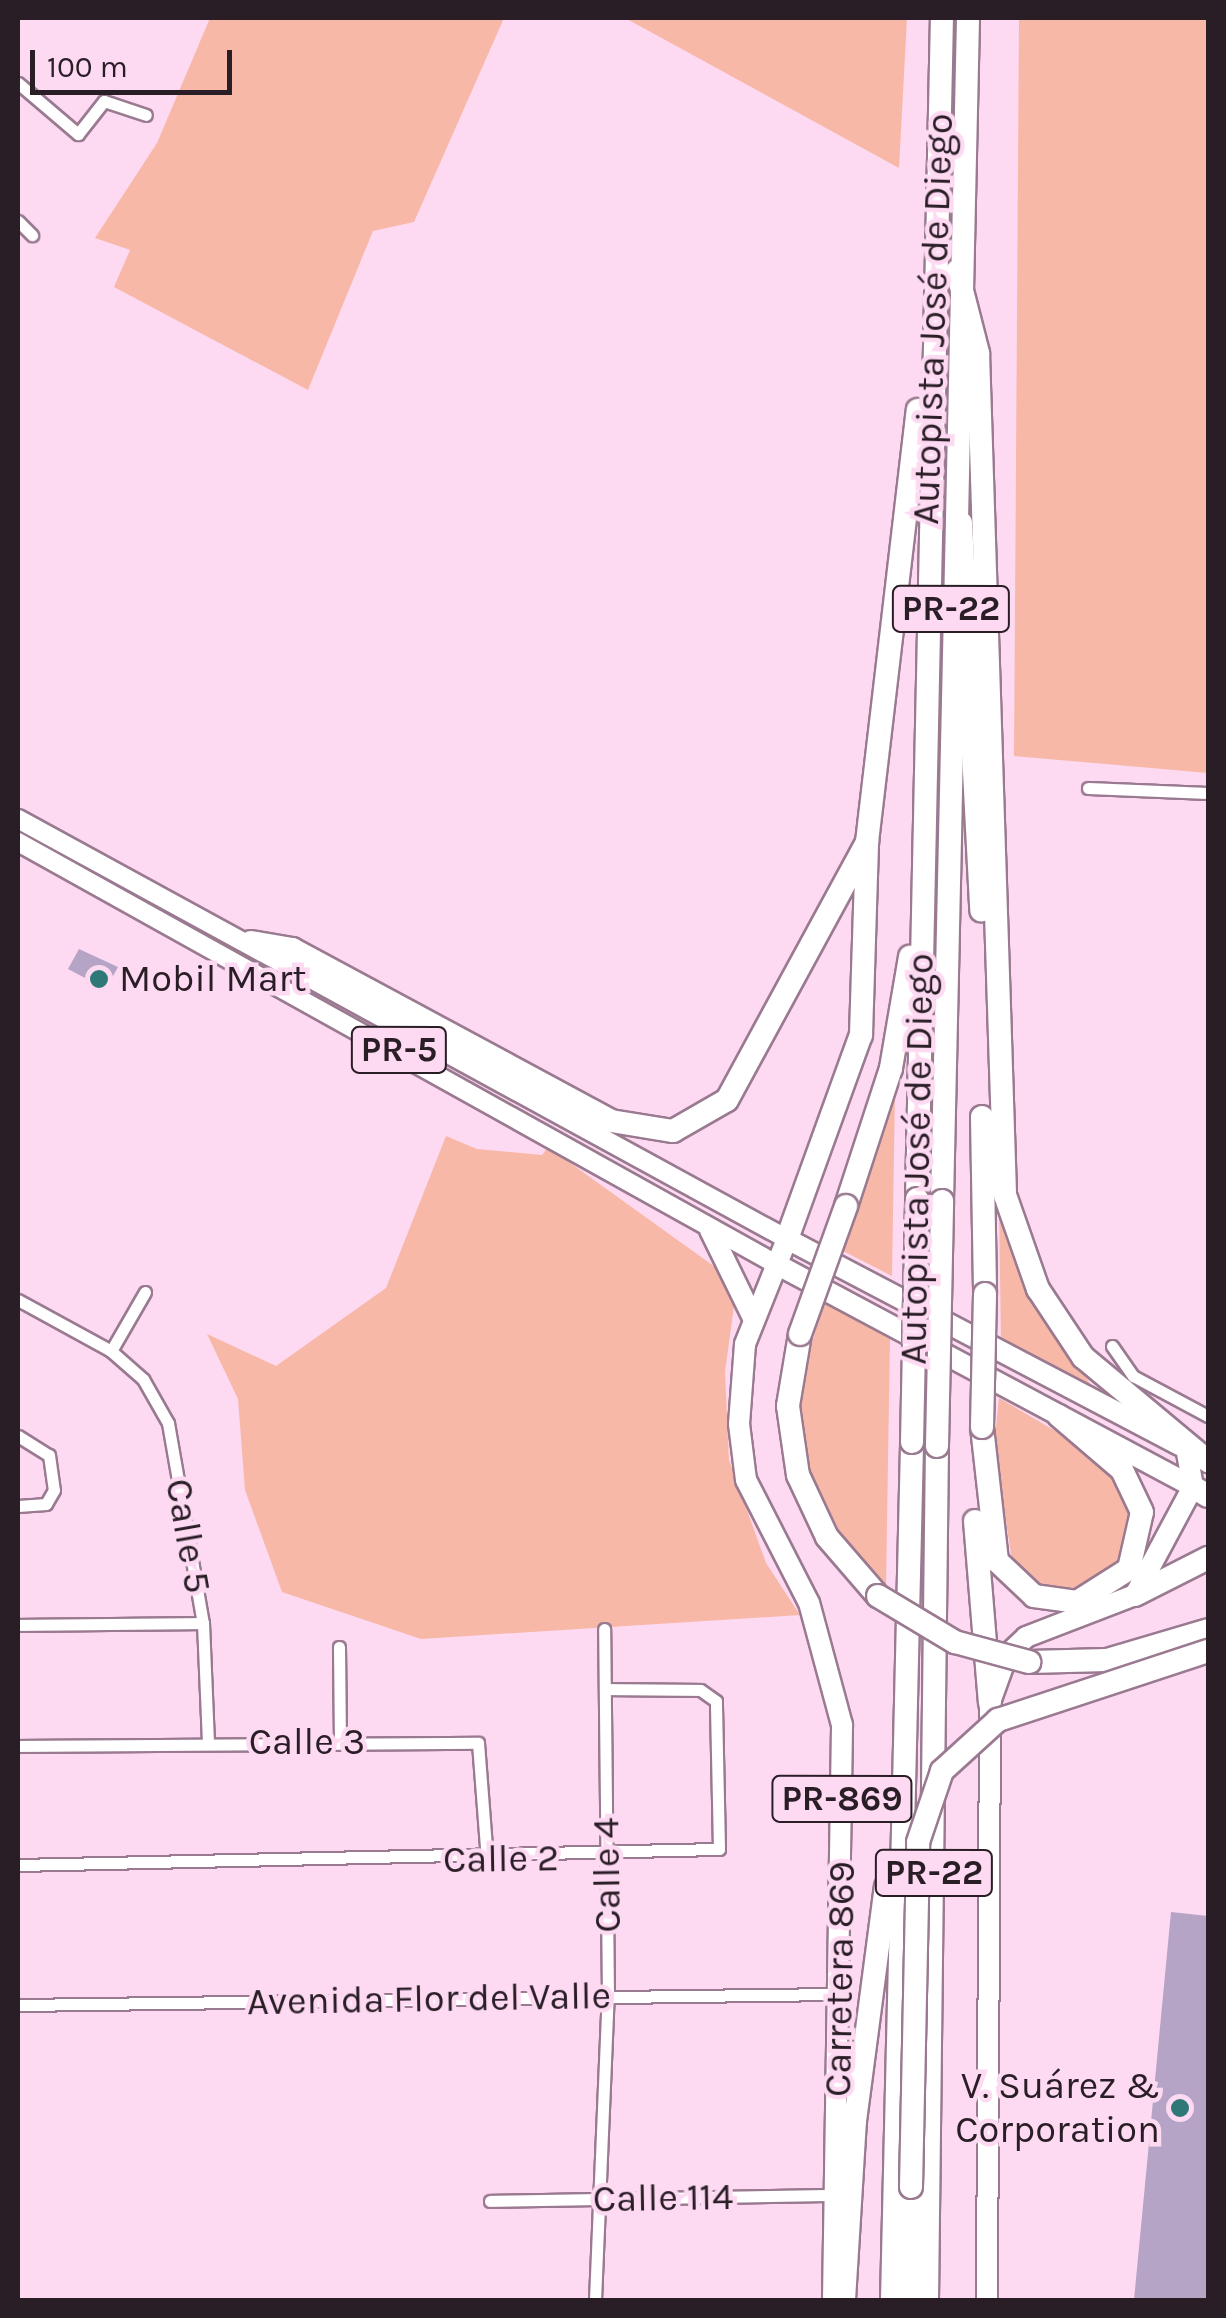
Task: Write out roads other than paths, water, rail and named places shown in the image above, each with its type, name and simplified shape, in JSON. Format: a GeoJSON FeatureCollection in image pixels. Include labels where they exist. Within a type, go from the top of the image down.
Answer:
{"type":"FeatureCollection","features":[{"type":"Feature","properties":{"kind":"highway","name":"Autopista José de Diego"},"geometry":{"type":"LineString","coordinates":[[892,2300],[898,1820],[917,1199],[929,363],[942,18]]}},
{"type":"Feature","properties":{"kind":"highway","name":"Autopista José de Diego"},"geometry":{"type":"LineString","coordinates":[[927,2300],[952,480],[956,271],[968,18]]}},
{"type":"Feature","properties":{"kind":"highway"},"geometry":{"type":"LineString","coordinates":[[956,271],[978,354],[1005,1195],[1038,1289],[1083,1357],[1199,1455],[1201,1492],[1135,1594]]}},
{"type":"Feature","properties":{"kind":"highway"},"geometry":{"type":"LineString","coordinates":[[787,1239],[856,1063],[867,842],[904,473],[929,363]]}},
{"type":"Feature","properties":{"kind":"highway"},"geometry":{"type":"LineString","coordinates":[[952,480],[970,567],[985,1294],[975,1537],[990,1702],[984,2178],[987,2300]]}},
{"type":"Feature","properties":{"kind":"highway"},"geometry":{"type":"LineString","coordinates":[[251,942],[292,949],[611,1121],[681,1130],[727,1100],[867,842]]}},
{"type":"Feature","properties":{"kind":"highway"},"geometry":{"type":"LineString","coordinates":[[922,900],[891,1068],[800,1334],[788,1406],[798,1475],[827,1537],[878,1596],[955,1642],[1030,1662],[1107,1660],[1208,1630]]}},
{"type":"Feature","properties":{"kind":"highway"},"geometry":{"type":"LineString","coordinates":[[710,1230],[754,1320]]}},
{"type":"Feature","properties":{"kind":"highway","name":"PR-5"},"geometry":{"type":"LineString","coordinates":[[787,1239],[1199,1455]]}},
{"type":"Feature","properties":{"kind":"highway","name":"Carretera 869"},"geometry":{"type":"LineString","coordinates":[[787,1239],[754,1320],[739,1379],[746,1480],[809,1603],[842,1725],[833,2300]]}},
{"type":"Feature","properties":{"kind":"highway","name":"PR-5"},"geometry":{"type":"LineString","coordinates":[[776,1264],[1201,1492]]}},
{"type":"Feature","properties":{"kind":"highway"},"geometry":{"type":"LineString","coordinates":[[982,1427],[997,1561],[1034,1596],[1076,1602],[1129,1569],[1142,1512],[1122,1470],[1059,1416]]}},
{"type":"Feature","properties":{"kind":"highway"},"geometry":{"type":"LineString","coordinates":[[990,1702],[1007,1655],[1026,1637],[1135,1594],[1208,1558]]}},
{"type":"Feature","properties":{"kind":"highway"},"geometry":{"type":"LineString","coordinates":[[909,2300],[918,1842],[942,1772],[998,1720],[1208,1651]]}},
{"type":"Feature","properties":{"kind":"highway"},"geometry":{"type":"LineString","coordinates":[[844,2300],[855,2121],[898,1820]]}},
{"type":"Feature","properties":{"kind":"main road","name":"PR-5"},"geometry":{"type":"LineString","coordinates":[[18,819],[251,942],[787,1239]]}},
{"type":"Feature","properties":{"kind":"main road","name":"PR-5"},"geometry":{"type":"LineString","coordinates":[[18,842],[302,996],[776,1264]]}},
{"type":"Feature","properties":{"kind":"main road"},"geometry":{"type":"LineString","coordinates":[[302,996],[319,992],[439,1045]]}},
{"type":"Feature","properties":{"kind":"street"},"geometry":{"type":"LineString","coordinates":[[18,83],[78,134],[104,101],[146,116]]}},
{"type":"Feature","properties":{"kind":"street"},"geometry":{"type":"LineString","coordinates":[[18,221],[32,234]]}},
{"type":"Feature","properties":{"kind":"street"},"geometry":{"type":"LineString","coordinates":[[1088,788],[1208,794]]}},
{"type":"Feature","properties":{"kind":"street"},"geometry":{"type":"LineString","coordinates":[[111,1352],[144,1292]]}},
{"type":"Feature","properties":{"kind":"street","name":"Calle 5"},"geometry":{"type":"LineString","coordinates":[[18,1300],[111,1352],[144,1379],[168,1424],[204,1623],[208,1743]]}},
{"type":"Feature","properties":{"kind":"street"},"geometry":{"type":"LineString","coordinates":[[1112,1346],[1133,1376],[1208,1416]]}},
{"type":"Feature","properties":{"kind":"street"},"geometry":{"type":"LineString","coordinates":[[18,1436],[49,1455],[54,1490],[46,1504],[18,1506]]}},
{"type":"Feature","properties":{"kind":"street"},"geometry":{"type":"LineString","coordinates":[[18,1625],[204,1623]]}},
{"type":"Feature","properties":{"kind":"street","name":"Calle 4"},"geometry":{"type":"LineString","coordinates":[[594,2300],[608,1996],[604,1629]]}},
{"type":"Feature","properties":{"kind":"street"},"geometry":{"type":"LineString","coordinates":[[340,1648],[340,1741]]}},
{"type":"Feature","properties":{"kind":"street","name":"Calle 2"},"geometry":{"type":"LineString","coordinates":[[18,1865],[606,1858],[719,1849],[722,1720],[700,1690],[604,1689]]}},
{"type":"Feature","properties":{"kind":"street","name":"Calle 3"},"geometry":{"type":"LineString","coordinates":[[18,1746],[478,1743],[487,1859]]}},
{"type":"Feature","properties":{"kind":"street","name":"Avenida Flor del Valle"},"geometry":{"type":"LineString","coordinates":[[18,2004],[840,1994]]}},
{"type":"Feature","properties":{"kind":"street"},"geometry":{"type":"LineString","coordinates":[[978,2300],[984,2178]]}},
{"type":"Feature","properties":{"kind":"street","name":"Calle 114"},"geometry":{"type":"LineString","coordinates":[[490,2201],[836,2195]]}},
{"type":"Feature","properties":{"kind":"place","name":"Mobil Mart"},"geometry":{"type":"Point","coordinates":[99,979]}},
{"type":"Feature","properties":{"kind":"place","name":"V. Suárez & Corporation"},"geometry":{"type":"Point","coordinates":[1180,2108]}}]}
